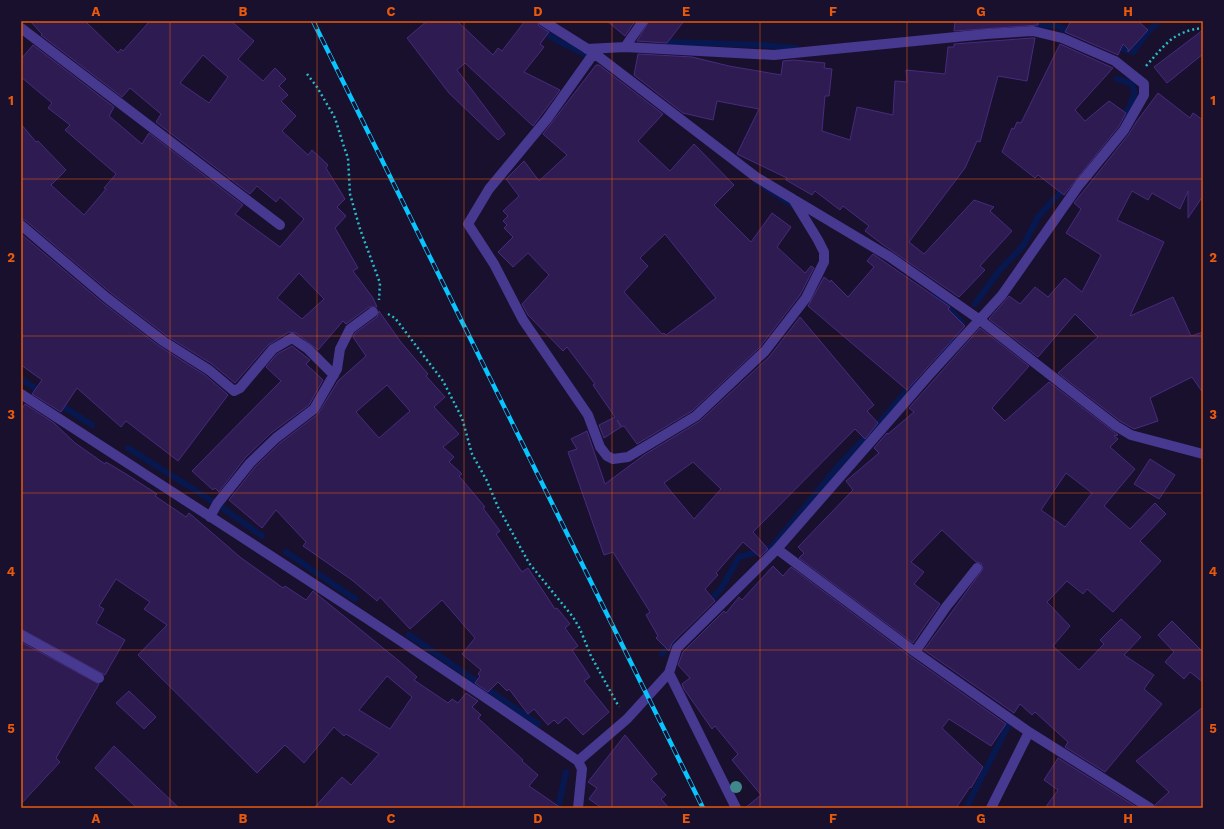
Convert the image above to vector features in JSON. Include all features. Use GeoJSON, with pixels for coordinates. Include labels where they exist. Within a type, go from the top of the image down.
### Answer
{"type":"FeatureCollection","features":[{"type":"Feature","properties":{"kind":"street"},"geometry":{"type":"LineString","coordinates":[[543,21],[591,51],[756,177],[890,257],[980,320],[1121,429],[1131,435],[1203,454]]}},
{"type":"Feature","properties":{"kind":"street"},"geometry":{"type":"LineString","coordinates":[[625,48],[643,21]]}},
{"type":"Feature","properties":{"kind":"street"},"geometry":{"type":"LineString","coordinates":[[21,28],[280,225]]}},
{"type":"Feature","properties":{"kind":"street"},"geometry":{"type":"LineString","coordinates":[[578,761],[627,719],[669,673],[677,648],[777,549],[1002,295],[1079,185],[1124,130],[1144,95],[1144,84],[1136,76],[1115,61],[1062,38],[1033,31],[986,34],[774,55],[625,48],[591,51]]}},
{"type":"Feature","properties":{"kind":"street"},"geometry":{"type":"LineString","coordinates":[[591,51],[547,119],[489,189],[468,224],[494,264],[523,320],[588,415],[600,447],[607,456],[618,460],[628,457],[696,416],[765,350],[806,298],[824,262],[824,252],[793,199]]}},
{"type":"Feature","properties":{"kind":"street"},"geometry":{"type":"LineString","coordinates":[[21,225],[107,298],[163,341],[209,370],[234,391],[240,388],[272,349],[292,338],[308,349],[334,375]]}},
{"type":"Feature","properties":{"kind":"street"},"geometry":{"type":"LineString","coordinates":[[210,517],[217,504],[250,463],[276,438],[314,409],[337,369],[340,349],[350,329],[373,312]]}},
{"type":"Feature","properties":{"kind":"street"},"geometry":{"type":"LineString","coordinates":[[21,394],[210,517],[271,554],[578,761],[582,769],[578,808]]}},
{"type":"Feature","properties":{"kind":"street"},"geometry":{"type":"LineString","coordinates":[[777,549],[915,652],[1029,732],[1150,808]]}},
{"type":"Feature","properties":{"kind":"street"},"geometry":{"type":"LineString","coordinates":[[915,652],[946,607],[978,568]]}},
{"type":"Feature","properties":{"kind":"street"},"geometry":{"type":"LineString","coordinates":[[21,635],[38,643],[99,678]]}},
{"type":"Feature","properties":{"kind":"street"},"geometry":{"type":"LineString","coordinates":[[669,673],[736,808]]}},
{"type":"Feature","properties":{"kind":"street"},"geometry":{"type":"LineString","coordinates":[[991,808],[1029,732]]}},
{"type":"Feature","properties":{"kind":"path"},"geometry":{"type":"LineString","coordinates":[[1136,76],[1173,37],[1192,29],[1203,28]]}},
{"type":"Feature","properties":{"kind":"path"},"geometry":{"type":"LineString","coordinates":[[307,74],[317,87],[335,118],[346,152],[350,194],[360,229],[380,283],[380,297],[373,312],[386,313],[395,318],[443,381],[462,418],[472,454],[487,481],[498,507],[529,563],[576,623],[614,700],[627,719]]}},
{"type":"Feature","properties":{"kind":"building"},"geometry":{"type":"Polygon","coordinates":[[[30,21],[85,21],[118,53],[121,49],[123,51],[150,21],[231,21],[254,41],[238,59],[263,81],[275,68],[286,79],[279,86],[288,95],[281,101],[296,116],[282,131],[308,155],[312,150],[328,165],[326,168],[345,199],[337,207],[346,216],[335,228],[358,268],[353,271],[373,298],[377,307],[369,307],[346,324],[343,321],[318,350],[296,333],[289,332],[268,345],[235,383],[212,364],[167,336],[111,293],[25,220],[21,219],[21,124],[36,142],[38,141],[66,170],[51,185],[84,215],[106,189],[104,188],[116,174],[65,130],[70,125],[48,108],[52,103],[21,77],[21,59],[33,45],[114,107],[109,116],[142,144],[149,133],[243,205],[235,214],[280,247],[304,219],[280,197],[276,202],[257,186],[250,194],[156,122],[161,114],[130,88],[122,97],[41,35],[42,34],[30,21]],[[203,55],[180,83],[209,103],[228,77],[203,55]],[[299,273],[277,298],[302,319],[324,299],[299,273]]]}},
{"type":"Feature","properties":{"kind":"building"},"geometry":{"type":"Polygon","coordinates":[[[427,21],[457,21],[493,55],[498,48],[502,51],[525,21],[537,21],[539,26],[549,32],[540,44],[544,47],[524,72],[560,90],[533,126],[465,63],[457,70],[505,134],[498,140],[449,93],[407,38],[427,21]]]}},
{"type":"Feature","properties":{"kind":"building"},"geometry":{"type":"Polygon","coordinates":[[[607,21],[635,21],[625,36],[607,21]]]}},
{"type":"Feature","properties":{"kind":"building"},"geometry":{"type":"Polygon","coordinates":[[[649,21],[684,21],[667,43],[637,41],[649,21]]]}},
{"type":"Feature","properties":{"kind":"building"},"geometry":{"type":"Polygon","coordinates":[[[955,21],[1038,21],[1038,25],[954,31],[955,21]]]}},
{"type":"Feature","properties":{"kind":"building"},"geometry":{"type":"Polygon","coordinates":[[[1071,21],[1138,21],[1148,30],[1128,52],[1128,49],[1123,44],[1118,55],[1065,32],[1071,21]]]}},
{"type":"Feature","properties":{"kind":"building"},"geometry":{"type":"Polygon","coordinates":[[[1203,30],[1203,54],[1167,83],[1154,67],[1203,30]]]}},
{"type":"Feature","properties":{"kind":"building"},"geometry":{"type":"Polygon","coordinates":[[[1035,38],[1027,81],[998,76],[980,142],[977,141],[965,168],[909,242],[924,254],[974,200],[994,207],[990,211],[1012,231],[980,266],[985,270],[959,297],[865,231],[869,226],[843,206],[840,210],[815,191],[812,195],[786,180],[787,178],[737,154],[759,109],[717,101],[713,120],[683,113],[634,75],[638,54],[692,57],[729,66],[781,75],[783,61],[794,60],[825,63],[824,68],[832,69],[829,96],[825,96],[822,131],[850,140],[857,107],[893,115],[895,81],[907,82],[906,70],[945,74],[948,47],[954,47],[954,44],[1035,38]]]}},
{"type":"Feature","properties":{"kind":"building"},"geometry":{"type":"Polygon","coordinates":[[[1060,44],[1113,68],[1075,110],[1085,121],[1109,101],[1126,113],[1119,126],[1064,195],[1038,175],[1035,178],[1002,152],[1012,128],[1014,129],[1017,122],[1021,123],[1060,44]]]}},
{"type":"Feature","properties":{"kind":"building"},"geometry":{"type":"Polygon","coordinates":[[[596,65],[599,65],[663,114],[638,141],[670,171],[694,144],[734,185],[714,205],[751,242],[772,213],[791,227],[777,247],[805,273],[811,266],[814,268],[800,295],[760,347],[692,411],[637,444],[624,426],[622,427],[617,420],[621,427],[604,438],[599,425],[615,417],[593,385],[595,384],[567,347],[563,351],[528,315],[522,304],[549,275],[528,253],[513,267],[498,252],[513,237],[504,228],[507,225],[503,221],[508,216],[503,211],[519,196],[506,179],[524,161],[539,181],[567,155],[543,134],[596,65]],[[665,234],[640,258],[648,266],[624,292],[662,334],[664,333],[666,335],[716,298],[665,234]]]}},
{"type":"Feature","properties":{"kind":"building"},"geometry":{"type":"Polygon","coordinates":[[[1158,93],[1190,118],[1193,113],[1203,120],[1203,196],[1188,218],[1188,191],[1180,209],[1152,193],[1148,200],[1132,191],[1117,220],[1164,242],[1130,316],[1173,297],[1191,336],[1203,332],[1203,393],[1192,377],[1150,398],[1158,421],[1134,429],[1120,421],[1058,373],[1098,337],[1075,314],[1038,357],[989,319],[1009,296],[1020,304],[1035,287],[1048,297],[1065,278],[1082,292],[1101,255],[1066,233],[1081,209],[1074,203],[1129,134],[1158,93]]]}},
{"type":"Feature","properties":{"kind":"building"},"geometry":{"type":"Polygon","coordinates":[[[21,234],[103,303],[159,346],[205,375],[228,395],[178,461],[126,421],[121,427],[77,388],[61,412],[32,394],[42,380],[21,365],[21,234]]]}},
{"type":"Feature","properties":{"kind":"building"},"geometry":{"type":"Polygon","coordinates":[[[873,254],[950,307],[948,309],[965,326],[907,390],[808,306],[824,277],[830,282],[831,280],[848,297],[874,267],[867,261],[873,254]]]}},
{"type":"Feature","properties":{"kind":"building"},"geometry":{"type":"Polygon","coordinates":[[[379,311],[400,341],[428,374],[426,376],[445,397],[434,407],[459,434],[443,447],[454,457],[449,462],[462,474],[459,476],[485,507],[483,508],[500,531],[496,534],[522,572],[528,568],[555,609],[557,608],[570,624],[565,628],[578,646],[572,650],[590,677],[584,681],[609,712],[583,735],[566,717],[558,724],[554,720],[548,725],[534,709],[528,714],[509,689],[507,691],[498,682],[488,692],[475,683],[480,676],[478,674],[481,670],[462,654],[475,638],[442,600],[410,629],[380,597],[377,601],[352,580],[303,546],[306,542],[276,510],[262,528],[229,500],[255,467],[280,443],[318,414],[338,381],[366,356],[353,337],[355,333],[377,317],[379,311]],[[387,385],[356,412],[379,438],[410,411],[387,385]]]}},
{"type":"Feature","properties":{"kind":"building"},"geometry":{"type":"Polygon","coordinates":[[[800,317],[874,405],[867,411],[878,423],[865,439],[855,429],[753,532],[768,549],[760,557],[743,542],[716,573],[718,575],[705,589],[715,601],[672,643],[669,651],[656,638],[658,636],[646,615],[650,612],[613,552],[604,555],[568,452],[577,449],[571,439],[587,431],[605,484],[644,455],[700,421],[770,356],[800,317]],[[693,462],[664,483],[694,519],[721,489],[693,462]]]}},
{"type":"Feature","properties":{"kind":"building"},"geometry":{"type":"Polygon","coordinates":[[[980,328],[1029,366],[992,408],[1005,421],[1049,382],[1118,435],[1114,436],[1118,439],[1110,447],[1135,469],[1104,506],[1130,529],[1155,503],[1166,514],[1140,541],[1161,561],[1113,612],[1087,589],[1083,594],[1067,581],[1047,602],[1070,626],[1053,646],[1079,670],[1104,644],[1100,640],[1121,619],[1141,637],[1124,655],[1154,675],[1144,689],[1162,704],[1105,772],[1065,747],[1068,742],[1035,712],[1032,715],[1020,704],[1014,713],[924,650],[983,569],[981,563],[976,562],[942,530],[911,562],[924,572],[914,584],[940,604],[913,643],[799,558],[804,553],[798,547],[853,490],[846,481],[879,453],[874,448],[887,433],[888,434],[914,412],[909,408],[980,328]],[[1066,473],[1041,510],[1065,527],[1092,493],[1066,473]]]}},
{"type":"Feature","properties":{"kind":"building"},"geometry":{"type":"Polygon","coordinates":[[[292,346],[310,360],[306,364],[323,380],[309,405],[271,433],[245,458],[219,492],[215,488],[213,490],[192,471],[281,381],[266,367],[277,354],[292,346]]]}},
{"type":"Feature","properties":{"kind":"building"},"geometry":{"type":"Polygon","coordinates":[[[25,404],[54,423],[75,443],[105,464],[106,462],[157,494],[155,496],[186,517],[189,513],[240,557],[283,588],[285,586],[306,600],[313,591],[399,661],[417,677],[414,680],[448,703],[452,699],[458,703],[466,693],[478,701],[472,707],[481,715],[478,718],[538,775],[529,786],[561,808],[314,808],[342,777],[351,785],[379,754],[346,734],[344,736],[334,727],[304,763],[285,745],[257,773],[138,655],[167,625],[144,609],[150,602],[116,579],[99,606],[104,609],[96,623],[125,640],[105,675],[21,629],[21,410],[25,404]],[[387,676],[359,710],[390,729],[412,697],[387,676]]]}},
{"type":"Feature","properties":{"kind":"building"},"geometry":{"type":"Polygon","coordinates":[[[1150,459],[1175,475],[1159,499],[1134,484],[1150,459]]]}},
{"type":"Feature","properties":{"kind":"building"},"geometry":{"type":"Polygon","coordinates":[[[773,566],[783,576],[791,567],[911,657],[1006,724],[991,746],[949,719],[942,728],[983,767],[971,788],[970,787],[956,808],[745,808],[761,795],[732,760],[738,754],[715,726],[712,729],[684,689],[682,684],[690,678],[678,665],[683,652],[724,611],[726,613],[739,597],[742,600],[773,566]]]}},
{"type":"Feature","properties":{"kind":"building"},"geometry":{"type":"Polygon","coordinates":[[[1172,621],[1203,652],[1203,682],[1190,672],[1184,679],[1165,662],[1174,652],[1158,635],[1172,621]]]}},
{"type":"Feature","properties":{"kind":"building"},"geometry":{"type":"Polygon","coordinates":[[[21,642],[99,684],[56,758],[60,762],[21,804],[21,642]]]}},
{"type":"Feature","properties":{"kind":"building"},"geometry":{"type":"Polygon","coordinates":[[[129,691],[156,717],[144,729],[116,703],[129,691]]]}},
{"type":"Feature","properties":{"kind":"building"},"geometry":{"type":"Polygon","coordinates":[[[1203,707],[1203,808],[1156,808],[1155,805],[1169,792],[1136,761],[1203,707]]]}},
{"type":"Feature","properties":{"kind":"building"},"geometry":{"type":"Polygon","coordinates":[[[625,735],[657,774],[651,779],[666,795],[661,799],[669,808],[602,808],[589,799],[597,788],[588,782],[625,735]]]}},
{"type":"Feature","properties":{"kind":"building"},"geometry":{"type":"Polygon","coordinates":[[[114,746],[179,808],[137,808],[95,768],[114,746]]]}},
{"type":"Feature","properties":{"kind":"building"},"geometry":{"type":"Polygon","coordinates":[[[1058,758],[1138,808],[1045,808],[1058,790],[1044,780],[1058,758]]]}},
{"type":"Feature","properties":{"kind":"waterway"},"geometry":{"type":"LineString","coordinates":[[529,21],[558,41],[593,58]]}},
{"type":"Feature","properties":{"kind":"waterway"},"geometry":{"type":"LineString","coordinates":[[1114,46],[1133,52],[1147,33],[1159,21]]}},
{"type":"Feature","properties":{"kind":"waterway"},"geometry":{"type":"LineString","coordinates":[[1032,24],[1057,26],[1073,33]]}},
{"type":"Feature","properties":{"kind":"waterway"},"geometry":{"type":"LineString","coordinates":[[660,40],[671,42],[763,45],[796,48]]}},
{"type":"Feature","properties":{"kind":"waterway"},"geometry":{"type":"LineString","coordinates":[[1117,79],[1131,83],[1135,93],[1128,110],[1122,118]]}},
{"type":"Feature","properties":{"kind":"waterway"},"geometry":{"type":"LineString","coordinates":[[757,182],[796,207]]}},
{"type":"Feature","properties":{"kind":"waterway"},"geometry":{"type":"LineString","coordinates":[[975,304],[999,271],[1023,246],[1038,217],[1065,187]]}},
{"type":"Feature","properties":{"kind":"waterway"},"geometry":{"type":"LineString","coordinates":[[934,294],[962,322],[955,338],[940,353]]}},
{"type":"Feature","properties":{"kind":"waterway"},"geometry":{"type":"LineString","coordinates":[[21,379],[42,393]]}},
{"type":"Feature","properties":{"kind":"waterway"},"geometry":{"type":"LineString","coordinates":[[707,604],[721,589],[739,557],[771,548],[840,464],[882,420],[915,381]]}},
{"type":"Feature","properties":{"kind":"waterway"},"geometry":{"type":"LineString","coordinates":[[58,403],[92,425]]}},
{"type":"Feature","properties":{"kind":"waterway"},"geometry":{"type":"LineString","coordinates":[[128,448],[217,504],[262,536]]}},
{"type":"Feature","properties":{"kind":"waterway"},"geometry":{"type":"LineString","coordinates":[[286,552],[355,599]]}},
{"type":"Feature","properties":{"kind":"waterway"},"geometry":{"type":"LineString","coordinates":[[409,635],[538,724]]}},
{"type":"Feature","properties":{"kind":"waterway"},"geometry":{"type":"LineString","coordinates":[[662,654],[672,643]]}},
{"type":"Feature","properties":{"kind":"waterway"},"geometry":{"type":"LineString","coordinates":[[966,808],[1010,722],[1006,718]]}},
{"type":"Feature","properties":{"kind":"waterway"},"geometry":{"type":"LineString","coordinates":[[558,808],[566,772]]}},
{"type":"Feature","properties":{"kind":"railway"},"geometry":{"type":"LineString","coordinates":[[313,21],[703,808]]}}]}
